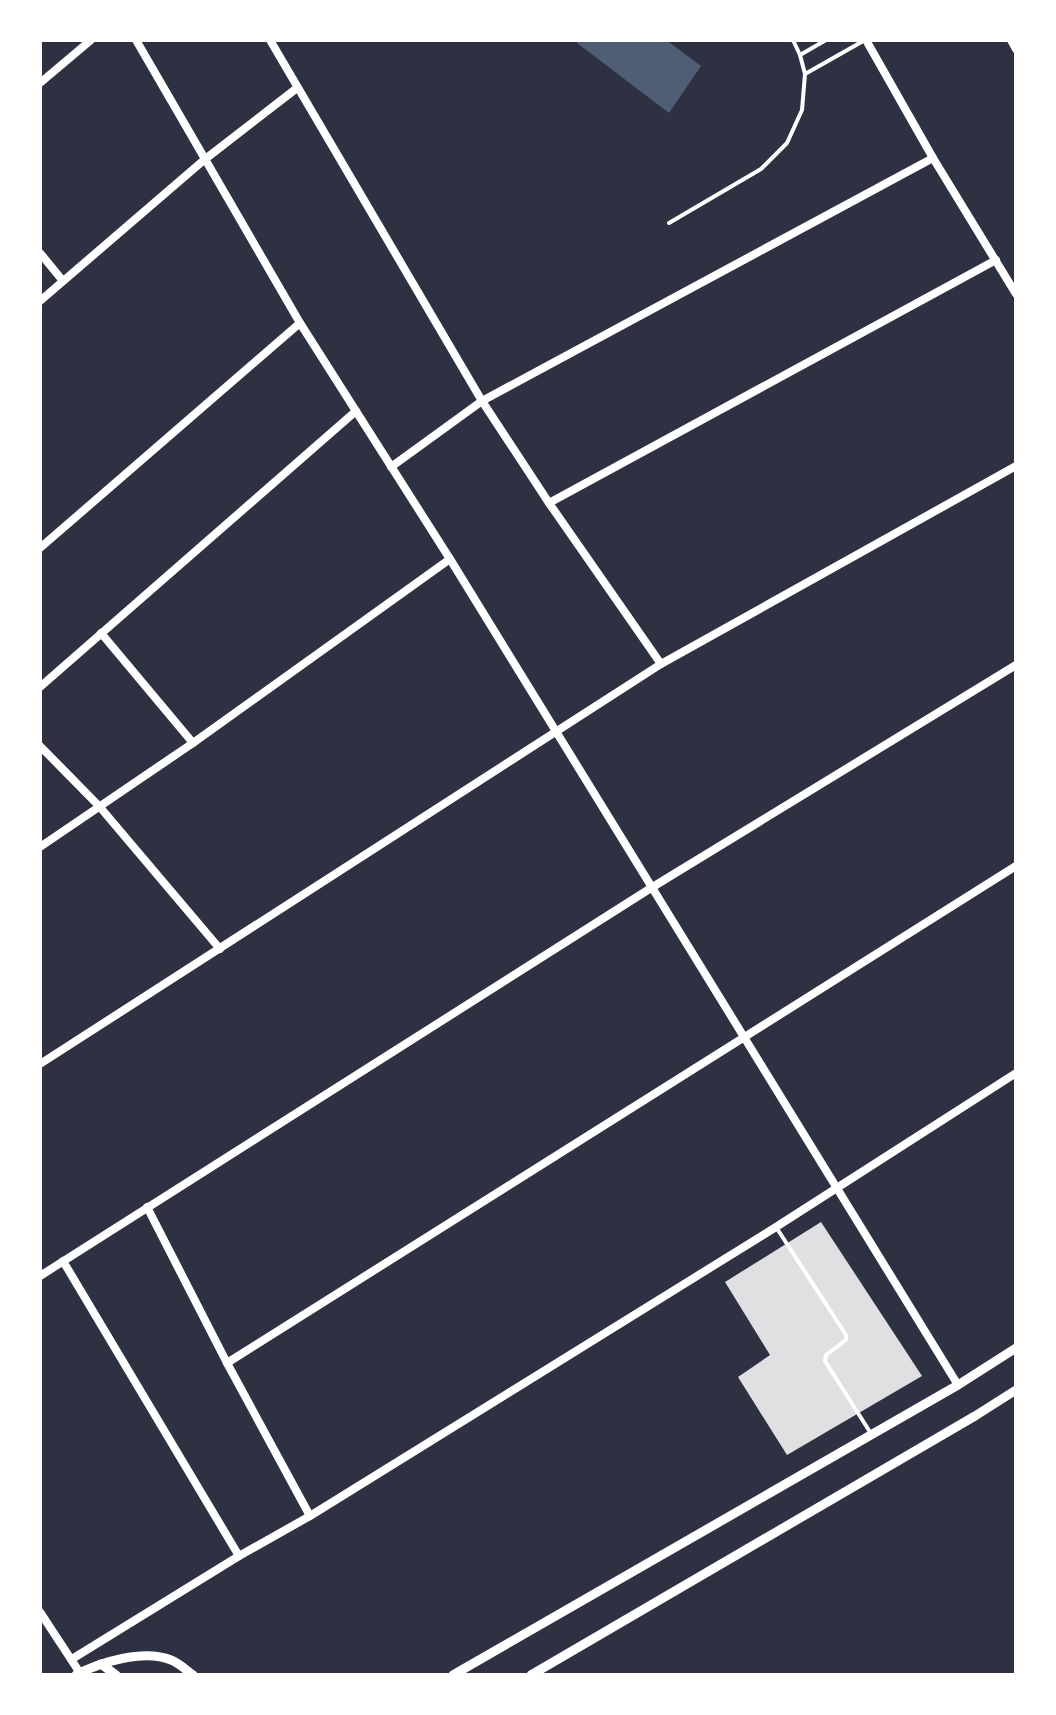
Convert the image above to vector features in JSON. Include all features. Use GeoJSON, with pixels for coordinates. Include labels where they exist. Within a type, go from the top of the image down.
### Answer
{"type":"FeatureCollection","features":[{"type":"Feature","properties":{"kind":"street"},"geometry":{"type":"LineString","coordinates":[[40,83],[91,40]]}},
{"type":"Feature","properties":{"kind":"street"},"geometry":{"type":"LineString","coordinates":[[136,40],[300,323],[450,559],[958,1385]]}},
{"type":"Feature","properties":{"kind":"street"},"geometry":{"type":"LineString","coordinates":[[270,40],[482,401],[661,664]]}},
{"type":"Feature","properties":{"kind":"street"},"geometry":{"type":"LineString","coordinates":[[866,40],[1016,294]]}},
{"type":"Feature","properties":{"kind":"street"},"geometry":{"type":"LineString","coordinates":[[1011,40],[1016,49]]}},
{"type":"Feature","properties":{"kind":"street"},"geometry":{"type":"LineString","coordinates":[[40,301],[204,160],[297,88]]}},
{"type":"Feature","properties":{"kind":"street"},"geometry":{"type":"LineString","coordinates":[[391,467],[482,401],[933,158]]}},
{"type":"Feature","properties":{"kind":"street"},"geometry":{"type":"LineString","coordinates":[[40,253],[63,281]]}},
{"type":"Feature","properties":{"kind":"street"},"geometry":{"type":"LineString","coordinates":[[549,503],[996,260]]}},
{"type":"Feature","properties":{"kind":"street"},"geometry":{"type":"LineString","coordinates":[[40,548],[300,323]]}},
{"type":"Feature","properties":{"kind":"street"},"geometry":{"type":"LineString","coordinates":[[40,687],[356,411]]}},
{"type":"Feature","properties":{"kind":"street"},"geometry":{"type":"LineString","coordinates":[[40,1064],[661,664],[1016,466]]}},
{"type":"Feature","properties":{"kind":"street"},"geometry":{"type":"LineString","coordinates":[[40,847],[193,743],[450,559]]}},
{"type":"Feature","properties":{"kind":"street"},"geometry":{"type":"LineString","coordinates":[[101,633],[193,743]]}},
{"type":"Feature","properties":{"kind":"street"},"geometry":{"type":"LineString","coordinates":[[40,1276],[651,888],[1016,665]]}},
{"type":"Feature","properties":{"kind":"street"},"geometry":{"type":"LineString","coordinates":[[40,746],[99,806],[220,949]]}},
{"type":"Feature","properties":{"kind":"street"},"geometry":{"type":"LineString","coordinates":[[227,1363],[1016,866]]}},
{"type":"Feature","properties":{"kind":"street"},"geometry":{"type":"LineString","coordinates":[[72,1659],[310,1516],[776,1227],[1016,1073]]}},
{"type":"Feature","properties":{"kind":"street"},"geometry":{"type":"LineString","coordinates":[[147,1207],[310,1516]]}},
{"type":"Feature","properties":{"kind":"street"},"geometry":{"type":"LineString","coordinates":[[63,1261],[239,1556]]}},
{"type":"Feature","properties":{"kind":"street"},"geometry":{"type":"LineString","coordinates":[[453,1675],[958,1385],[1016,1348]]}},
{"type":"Feature","properties":{"kind":"street"},"geometry":{"type":"LineString","coordinates":[[531,1675],[1016,1390]]}},
{"type":"Feature","properties":{"kind":"street"},"geometry":{"type":"LineString","coordinates":[[40,1612],[72,1659],[78,1674],[101,1664],[156,1656],[172,1660],[193,1675]]}},
{"type":"Feature","properties":{"kind":"street"},"geometry":{"type":"LineString","coordinates":[[101,1664],[116,1675]]}},
{"type":"Feature","properties":{"kind":"lane"},"geometry":{"type":"LineString","coordinates":[[669,223],[761,169],[787,143],[802,110],[805,74],[793,40]]}},
{"type":"Feature","properties":{"kind":"lane"},"geometry":{"type":"LineString","coordinates":[[800,55],[826,40]]}},
{"type":"Feature","properties":{"kind":"lane"},"geometry":{"type":"LineString","coordinates":[[805,74],[866,40]]}},
{"type":"Feature","properties":{"kind":"lane"},"geometry":{"type":"LineString","coordinates":[[776,1227],[846,1335],[846,1340],[826,1355],[825,1361],[872,1434]]}},
{"type":"Feature","properties":{"kind":"water"},"geometry":{"type":"Polygon","coordinates":[[[579,40],[666,40],[701,66],[669,113],[577,43],[579,40]]]}},
{"type":"Feature","properties":{"kind":"building"},"geometry":{"type":"Polygon","coordinates":[[[821,1222],[922,1376],[787,1455],[738,1377],[770,1355],[725,1282],[821,1222]]]}}]}
